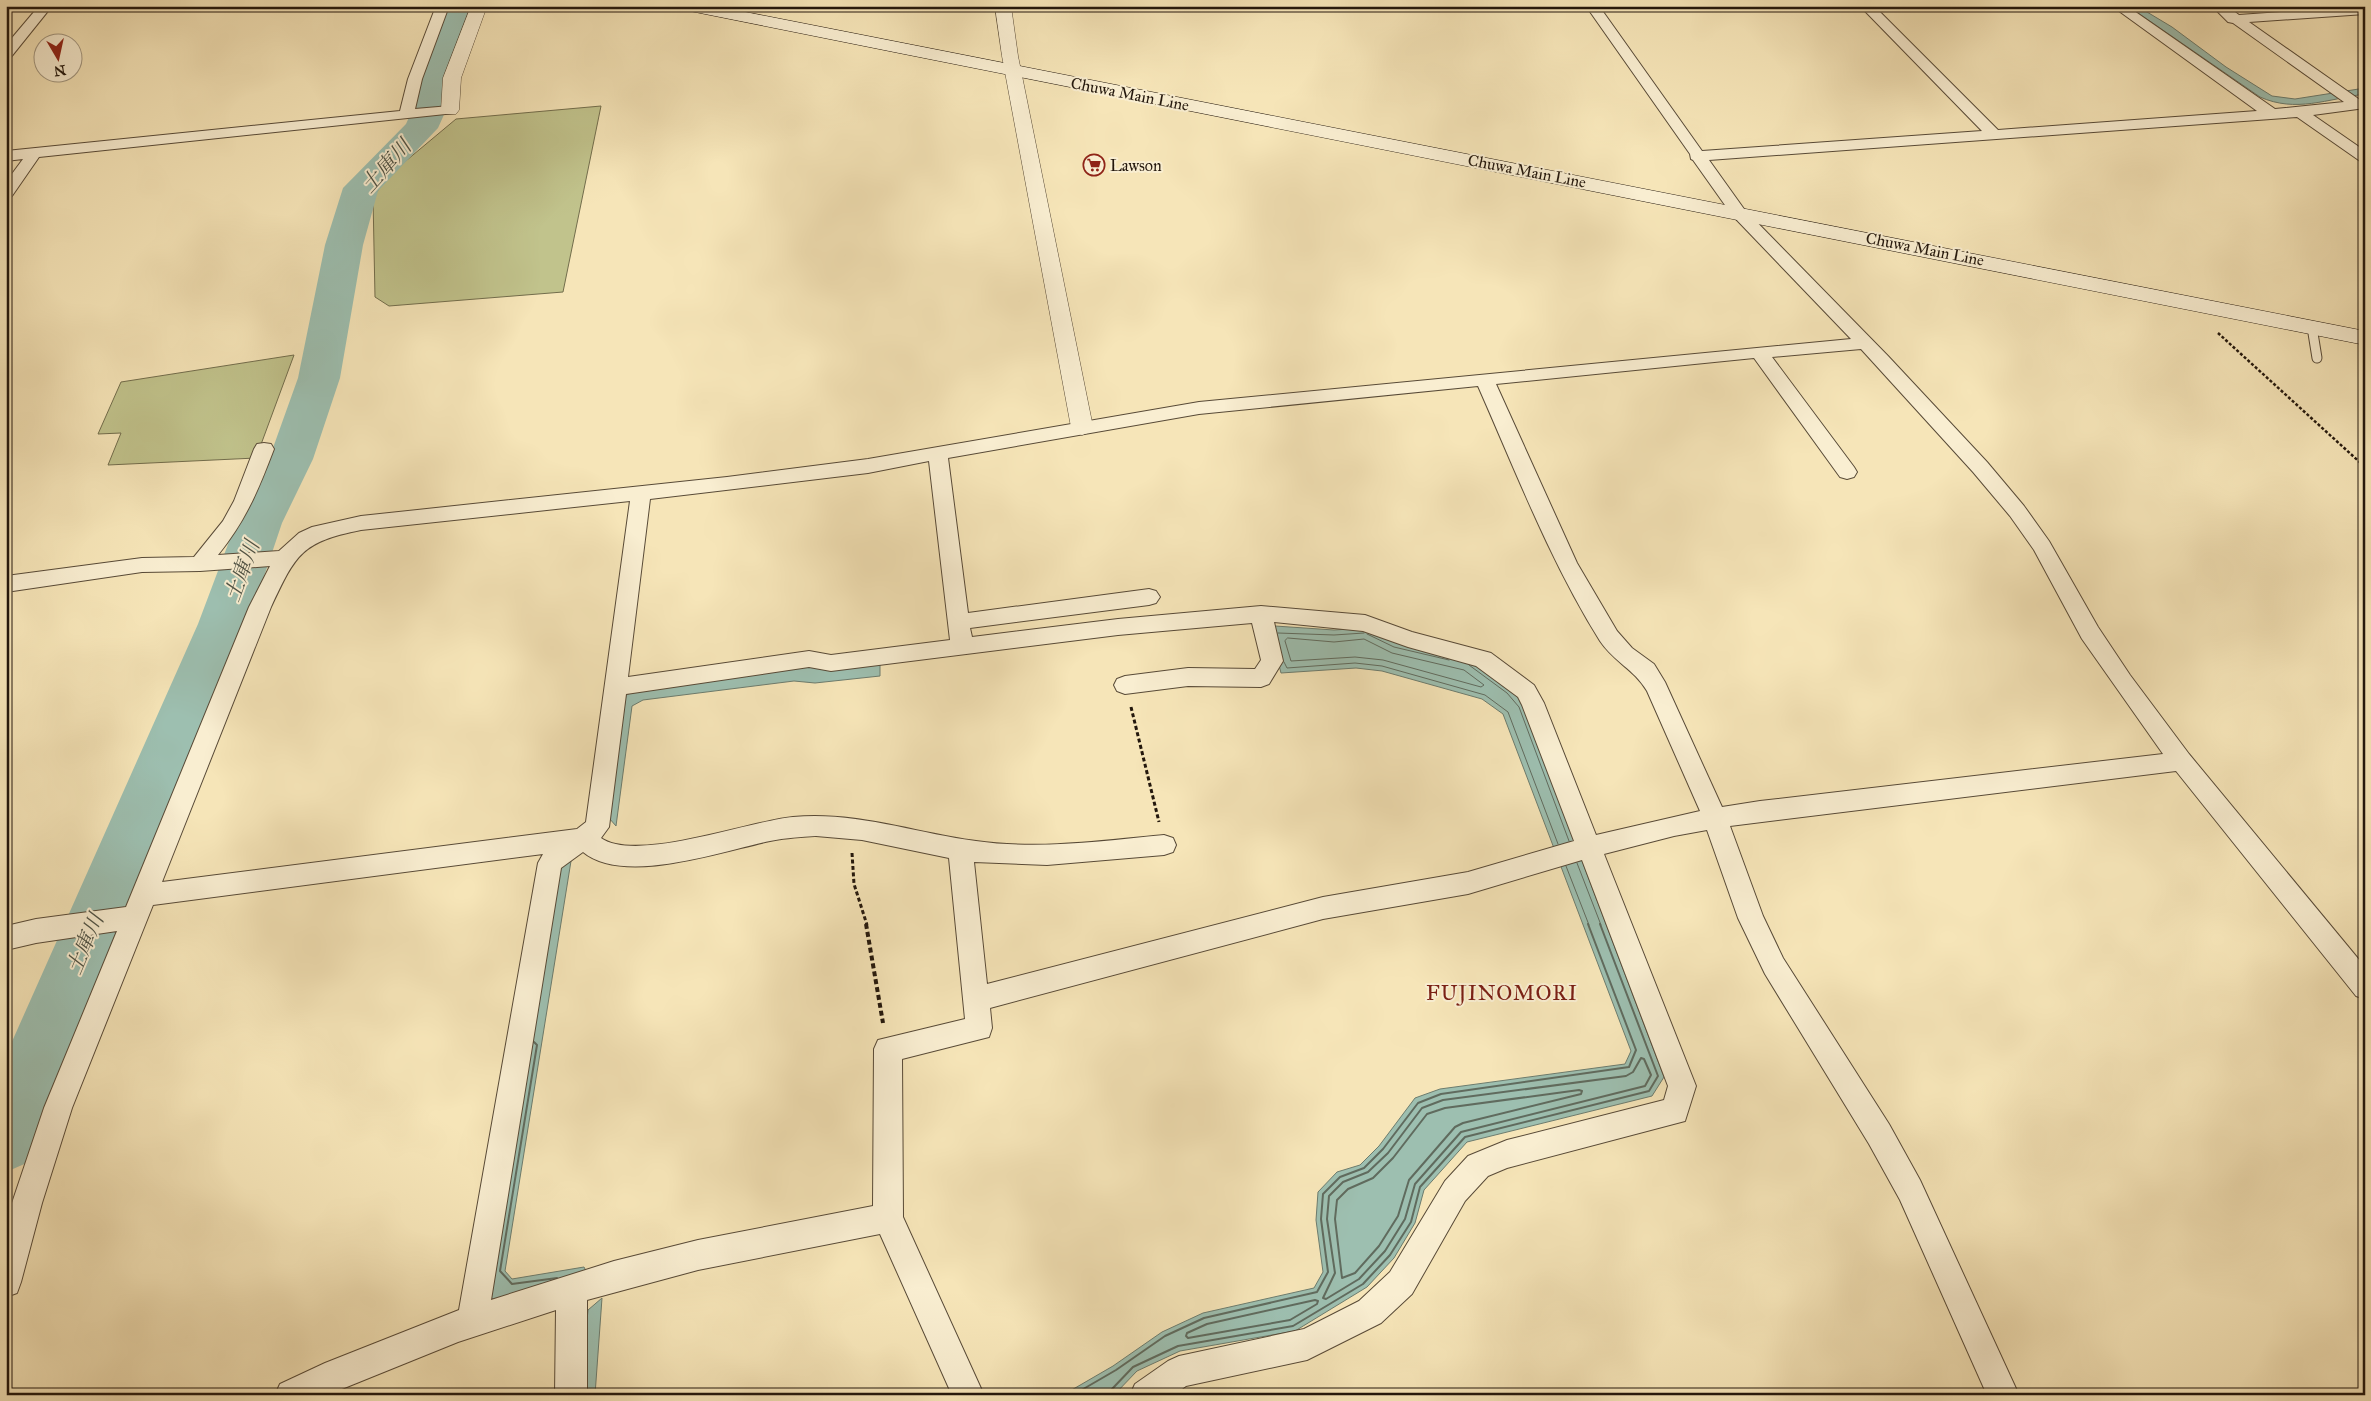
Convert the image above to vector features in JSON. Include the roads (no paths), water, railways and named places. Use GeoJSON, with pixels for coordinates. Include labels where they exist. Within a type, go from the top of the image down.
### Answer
{"type":"FeatureCollection","features":[{"type":"Feature","properties":{"kind":"main road"},"geometry":{"type":"LineString","coordinates":[[450,110],[452,78],[478,6]]}},
{"type":"Feature","properties":{"kind":"main road","name":"Chuwa Main Line"},"geometry":{"type":"LineString","coordinates":[[690,6],[1725,195],[2365,322]]}},
{"type":"Feature","properties":{"kind":"main road","name":"Chuwa Main Line"},"geometry":{"type":"LineString","coordinates":[[758,6],[1012,64],[2365,338]]}},
{"type":"Feature","properties":{"kind":"main road"},"geometry":{"type":"LineString","coordinates":[[1003,6],[1012,64],[1082,426]]}},
{"type":"Feature","properties":{"kind":"street"},"geometry":{"type":"LineString","coordinates":[[6,54],[46,6]]}},
{"type":"Feature","properties":{"kind":"street"},"geometry":{"type":"LineString","coordinates":[[406,115],[415,79],[443,6]]}},
{"type":"Feature","properties":{"kind":"street"},"geometry":{"type":"LineString","coordinates":[[1592,6],[1696,156],[1738,212],[1866,343],[1980,468],[2016,512],[2042,546],[2105,656],[2181,761],[2365,987]]}},
{"type":"Feature","properties":{"kind":"street"},"geometry":{"type":"LineString","coordinates":[[1866,6],[1993,133]]}},
{"type":"Feature","properties":{"kind":"street"},"geometry":{"type":"LineString","coordinates":[[2118,6],[2270,113]]}},
{"type":"Feature","properties":{"kind":"street"},"geometry":{"type":"LineString","coordinates":[[2218,6],[2233,19],[2332,89],[2356,102]]}},
{"type":"Feature","properties":{"kind":"street"},"geometry":{"type":"LineString","coordinates":[[2233,19],[2365,10]]}},
{"type":"Feature","properties":{"kind":"street"},"geometry":{"type":"LineString","coordinates":[[1696,156],[2300,112],[2356,102]]}},
{"type":"Feature","properties":{"kind":"street"},"geometry":{"type":"LineString","coordinates":[[6,156],[450,110]]}},
{"type":"Feature","properties":{"kind":"street"},"geometry":{"type":"LineString","coordinates":[[2300,112],[2365,158]]}},
{"type":"Feature","properties":{"kind":"street"},"geometry":{"type":"LineString","coordinates":[[6,193],[35,152]]}},
{"type":"Feature","properties":{"kind":"street"},"geometry":{"type":"LineString","coordinates":[[6,1282],[27,1203],[58,1108],[260,607],[284,558],[292,547],[302,540],[330,528],[353,524],[800,475],[938,454],[1082,426],[1217,406],[1866,343]]}},
{"type":"Feature","properties":{"kind":"street"},"geometry":{"type":"LineString","coordinates":[[1759,352],[1847,472]]}},
{"type":"Feature","properties":{"kind":"street"},"geometry":{"type":"LineString","coordinates":[[1485,380],[1567,563],[1608,637],[1624,654],[1646,670],[1657,688],[1715,818],[1752,918],[1774,966],[1796,1004],[1850,1086],[1910,1190],[2003,1395]]}},
{"type":"Feature","properties":{"kind":"street"},"geometry":{"type":"LineString","coordinates":[[200,564],[230,526],[239,510],[264,449]]}},
{"type":"Feature","properties":{"kind":"street"},"geometry":{"type":"LineString","coordinates":[[938,454],[962,647]]}},
{"type":"Feature","properties":{"kind":"street"},"geometry":{"type":"LineString","coordinates":[[472,1322],[550,863],[597,827],[617,687],[641,493]]}},
{"type":"Feature","properties":{"kind":"street"},"geometry":{"type":"LineString","coordinates":[[6,584],[142,564],[200,564],[284,558]]}},
{"type":"Feature","properties":{"kind":"street"},"geometry":{"type":"LineString","coordinates":[[958,622],[1149,597]]}},
{"type":"Feature","properties":{"kind":"street"},"geometry":{"type":"LineString","coordinates":[[617,687],[809,659],[830,663],[1118,627],[1261,614],[1366,623],[1408,639],[1483,659],[1526,691],[1533,703],[1590,847],[1682,1086],[1675,1111],[1507,1154],[1478,1166],[1455,1190],[1402,1283],[1370,1312],[1307,1344],[1179,1372],[1146,1395]]}},
{"type":"Feature","properties":{"kind":"street"},"geometry":{"type":"LineString","coordinates":[[1125,685],[1188,676],[1261,678],[1272,661],[1261,614]]}},
{"type":"Feature","properties":{"kind":"street"},"geometry":{"type":"LineString","coordinates":[[977,999],[1323,908],[1468,883],[1590,847],[1715,818],[2181,761]]}},
{"type":"Feature","properties":{"kind":"street"},"geometry":{"type":"LineString","coordinates":[[585,838],[596,848],[621,855],[650,855],[716,844],[788,828],[816,825],[851,828],[960,849],[1027,855],[1075,854],[1164,845]]}},
{"type":"Feature","properties":{"kind":"street"},"geometry":{"type":"LineString","coordinates":[[6,938],[140,906],[585,838]]}},
{"type":"Feature","properties":{"kind":"street"},"geometry":{"type":"LineString","coordinates":[[960,849],[979,1028],[888,1049],[888,1218],[968,1395]]}},
{"type":"Feature","properties":{"kind":"street"},"geometry":{"type":"LineString","coordinates":[[291,1395],[325,1378],[472,1322],[614,1276],[698,1255],[888,1218]]}},
{"type":"Feature","properties":{"kind":"street"},"geometry":{"type":"LineString","coordinates":[[571,1395],[572,1291]]}},
{"type":"Feature","properties":{"kind":"lane"},"geometry":{"type":"LineString","coordinates":[[2312,327],[2318,358]]}},
{"type":"Feature","properties":{"kind":"water"},"geometry":{"type":"Polygon","coordinates":[[[2128,6],[2137,6],[2172,27],[2226,67],[2272,96],[2295,99],[2365,88],[2365,94],[2312,103],[2286,104],[2273,102],[2260,97],[2128,6]]]}},
{"type":"Feature","properties":{"kind":"water"},"geometry":{"type":"Polygon","coordinates":[[[1275,626],[1334,630],[1366,628],[1468,659],[1518,697],[1523,705],[1664,1077],[1652,1096],[1467,1142],[1424,1190],[1415,1223],[1394,1258],[1367,1287],[1295,1331],[1180,1351],[1137,1371],[1114,1395],[1063,1395],[1113,1366],[1162,1332],[1203,1313],[1314,1288],[1323,1272],[1316,1220],[1318,1192],[1337,1172],[1360,1165],[1379,1146],[1415,1098],[1440,1089],[1625,1064],[1631,1051],[1503,714],[1482,699],[1382,671],[1356,668],[1281,673],[1271,634],[1275,626]]]}},
{"type":"Feature","properties":{"kind":"water"},"geometry":{"type":"Polygon","coordinates":[[[880,665],[880,676],[815,683],[794,681],[643,700],[632,706],[616,826],[609,818],[626,695],[645,687],[804,666],[880,665]]]}},
{"type":"Feature","properties":{"kind":"water"},"geometry":{"type":"Polygon","coordinates":[[[571,861],[505,1271],[512,1279],[584,1267],[588,1275],[490,1305],[557,867],[563,862],[571,861]]]}},
{"type":"Feature","properties":{"kind":"water"},"geometry":{"type":"Polygon","coordinates":[[[602,1298],[595,1395],[583,1395],[588,1310],[602,1298]]]}},
{"type":"Feature","properties":{"kind":"waterway","name":"土庫川"},"geometry":{"type":"LineString","coordinates":[[6,1139],[38,1055],[223,624],[259,523],[291,459],[319,378],[344,245],[361,188],[421,128],[430,108],[447,41],[459,6]]}},
{"type":"Feature","properties":{"kind":"place","name":"Lawson"},"geometry":{"type":"Point","coordinates":[1094,165]}},
{"type":"Feature","properties":{"kind":"district","name":"FUJINOMORI"},"geometry":{"type":"Point","coordinates":[1502,993]}}]}
